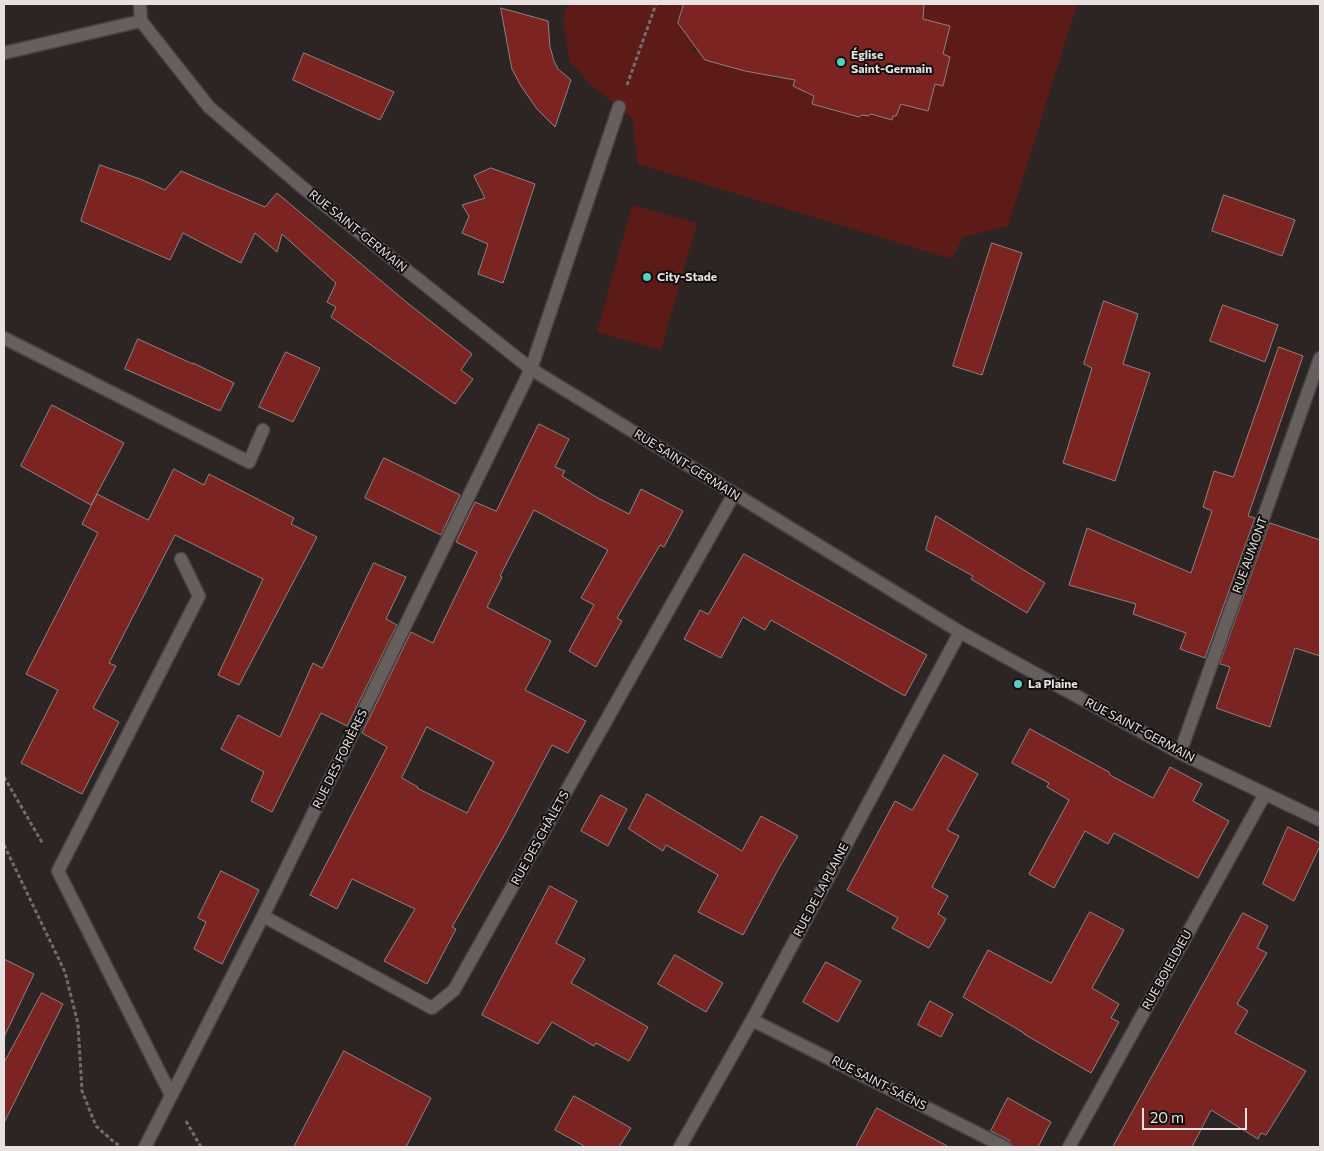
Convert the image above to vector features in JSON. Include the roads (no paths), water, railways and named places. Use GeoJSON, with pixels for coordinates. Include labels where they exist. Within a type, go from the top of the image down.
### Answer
{"type":"FeatureCollection","features":[{"type":"Feature","properties":{"kind":"street"},"geometry":{"type":"LineString","coordinates":[[4,53],[140,21],[140,4]]}},
{"type":"Feature","properties":{"kind":"street","name":"RUE SAINT-GERMAIN"},"geometry":{"type":"LineString","coordinates":[[140,21],[209,107],[302,187],[531,369],[960,632],[1180,753],[1320,820]]}},
{"type":"Feature","properties":{"kind":"street","name":"RUE DES FORIÈRES"},"geometry":{"type":"LineString","coordinates":[[145,1147],[263,916],[531,369],[619,108]]}},
{"type":"Feature","properties":{"kind":"street"},"geometry":{"type":"LineString","coordinates":[[4,338],[249,462],[263,430]]}},
{"type":"Feature","properties":{"kind":"street","name":"RUE AUMONT"},"geometry":{"type":"LineString","coordinates":[[1180,753],[1320,358]]}},
{"type":"Feature","properties":{"kind":"street","name":"RUE DES CHÂLETS"},"geometry":{"type":"LineString","coordinates":[[263,916],[432,1008],[454,990],[734,494]]}},
{"type":"Feature","properties":{"kind":"street"},"geometry":{"type":"LineString","coordinates":[[171,1095],[58,871],[199,596],[181,559]]}},
{"type":"Feature","properties":{"kind":"street","name":"RUE DE LA PLAINE"},"geometry":{"type":"LineString","coordinates":[[680,1147],[752,1020],[960,632]]}},
{"type":"Feature","properties":{"kind":"street","name":"RUE BOIELDIEU"},"geometry":{"type":"LineString","coordinates":[[1069,1147],[1265,794]]}},
{"type":"Feature","properties":{"kind":"street","name":"RUE SAINT-SAËNS"},"geometry":{"type":"LineString","coordinates":[[752,1020],[1005,1147]]}},
{"type":"Feature","properties":{"kind":"place","name":"Église Saint-Germain"},"geometry":{"type":"Point","coordinates":[841,62]}},
{"type":"Feature","properties":{"kind":"place","name":"City-Stade"},"geometry":{"type":"Point","coordinates":[647,277]}},
{"type":"Feature","properties":{"kind":"place","name":"La Plaine"},"geometry":{"type":"Point","coordinates":[1018,684]}}]}
